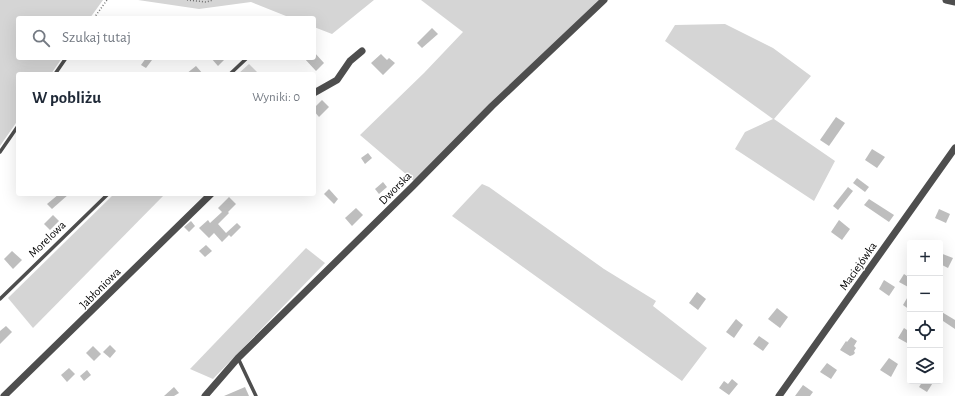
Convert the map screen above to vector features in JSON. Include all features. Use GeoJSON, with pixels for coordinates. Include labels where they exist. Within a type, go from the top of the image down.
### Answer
{"type":"FeatureCollection","features":[{"type":"Feature","properties":{"kind":"street","name":"Dworska"},"geometry":{"type":"LineString","coordinates":[[205,396],[238,358],[492,106],[604,0]]}},
{"type":"Feature","properties":{"kind":"street"},"geometry":{"type":"LineString","coordinates":[[946,0],[955,2]]}},
{"type":"Feature","properties":{"kind":"street"},"geometry":{"type":"LineString","coordinates":[[316,92],[337,80],[350,61],[362,51]]}},
{"type":"Feature","properties":{"kind":"street","name":"Maciejówka"},"geometry":{"type":"LineString","coordinates":[[779,396],[955,148]]}},
{"type":"Feature","properties":{"kind":"street","name":"Jabłoniowa"},"geometry":{"type":"LineString","coordinates":[[4,396],[209,196]]}},
{"type":"Feature","properties":{"kind":"lane"},"geometry":{"type":"LineString","coordinates":[[56,72],[64,60]]}},
{"type":"Feature","properties":{"kind":"lane"},"geometry":{"type":"LineString","coordinates":[[232,72],[245,60]]}},
{"type":"Feature","properties":{"kind":"lane"},"geometry":{"type":"LineString","coordinates":[[0,152],[16,129]]}},
{"type":"Feature","properties":{"kind":"lane","name":"Morelowa"},"geometry":{"type":"LineString","coordinates":[[0,299],[106,196]]}},
{"type":"Feature","properties":{"kind":"lane"},"geometry":{"type":"LineString","coordinates":[[238,358],[256,396]]}},
{"type":"Feature","properties":{"kind":"path"},"geometry":{"type":"LineString","coordinates":[[95,16],[107,0]]}},
{"type":"Feature","properties":{"kind":"path"},"geometry":{"type":"LineString","coordinates":[[187,0],[206,2],[213,0]]}},
{"type":"Feature","properties":{"kind":"shaded area"},"geometry":{"type":"Polygon","coordinates":[[[0,0],[103,0],[91,16],[16,16],[16,60],[61,60],[52,72],[16,72],[16,123],[0,146],[0,0]]]}},
{"type":"Feature","properties":{"kind":"shaded area"},"geometry":{"type":"Polygon","coordinates":[[[138,0],[374,0],[332,34],[316,28],[316,16],[286,16],[251,2],[199,9],[138,0]]]}},
{"type":"Feature","properties":{"kind":"shaded area"},"geometry":{"type":"Polygon","coordinates":[[[421,0],[600,0],[414,181],[360,135],[424,73],[463,32],[421,0]]]}},
{"type":"Feature","properties":{"kind":"shaded area"},"geometry":{"type":"Polygon","coordinates":[[[725,24],[773,48],[811,76],[774,119],[835,161],[814,201],[735,149],[745,132],[773,119],[665,41],[675,25],[725,24]]]}},
{"type":"Feature","properties":{"kind":"shaded area"},"geometry":{"type":"Polygon","coordinates":[[[249,64],[257,72],[240,72],[249,64]]]}},
{"type":"Feature","properties":{"kind":"shaded area"},"geometry":{"type":"Polygon","coordinates":[[[482,184],[489,187],[604,269],[656,301],[653,306],[707,348],[682,381],[452,216],[482,184]]]}},
{"type":"Feature","properties":{"kind":"shaded area"},"geometry":{"type":"Polygon","coordinates":[[[112,196],[163,196],[33,328],[8,298],[112,196]]]}},
{"type":"Feature","properties":{"kind":"shaded area"},"geometry":{"type":"Polygon","coordinates":[[[306,248],[325,263],[213,379],[190,369],[306,248]]]}},
{"type":"Feature","properties":{"kind":"building"},"geometry":{"type":"Polygon","coordinates":[[[432,28],[438,34],[422,48],[417,43],[432,28]]]}},
{"type":"Feature","properties":{"kind":"building"},"geometry":{"type":"Polygon","coordinates":[[[316,54],[324,63],[316,71],[306,60],[316,60],[316,54]]]}},
{"type":"Feature","properties":{"kind":"building"},"geometry":{"type":"Polygon","coordinates":[[[381,54],[387,60],[389,58],[395,63],[383,75],[371,63],[381,54]]]}},
{"type":"Feature","properties":{"kind":"building"},"geometry":{"type":"Polygon","coordinates":[[[145,60],[152,60],[146,68],[141,65],[145,60]]]}},
{"type":"Feature","properties":{"kind":"building"},"geometry":{"type":"Polygon","coordinates":[[[213,60],[224,60],[218,66],[213,60]]]}},
{"type":"Feature","properties":{"kind":"building"},"geometry":{"type":"Polygon","coordinates":[[[196,66],[201,72],[188,72],[196,66]]]}},
{"type":"Feature","properties":{"kind":"building"},"geometry":{"type":"Polygon","coordinates":[[[322,100],[329,107],[319,117],[316,113],[316,106],[322,100]]]}},
{"type":"Feature","properties":{"kind":"building"},"geometry":{"type":"Polygon","coordinates":[[[836,117],[845,123],[829,146],[820,140],[836,117]]]}},
{"type":"Feature","properties":{"kind":"building"},"geometry":{"type":"Polygon","coordinates":[[[872,149],[885,157],[877,168],[865,160],[872,149]]]}},
{"type":"Feature","properties":{"kind":"building"},"geometry":{"type":"Polygon","coordinates":[[[368,153],[372,158],[365,164],[361,158],[368,153]]]}},
{"type":"Feature","properties":{"kind":"building"},"geometry":{"type":"Polygon","coordinates":[[[857,178],[869,187],[865,192],[853,183],[857,178]]]}},
{"type":"Feature","properties":{"kind":"building"},"geometry":{"type":"Polygon","coordinates":[[[383,182],[387,187],[379,194],[375,189],[383,182]]]}},
{"type":"Feature","properties":{"kind":"building"},"geometry":{"type":"Polygon","coordinates":[[[848,187],[853,191],[838,210],[833,206],[848,187]]]}},
{"type":"Feature","properties":{"kind":"building"},"geometry":{"type":"Polygon","coordinates":[[[329,189],[338,199],[334,204],[324,194],[329,189]]]}},
{"type":"Feature","properties":{"kind":"building"},"geometry":{"type":"Polygon","coordinates":[[[57,196],[67,196],[52,209],[47,204],[57,196]]]}},
{"type":"Feature","properties":{"kind":"building"},"geometry":{"type":"Polygon","coordinates":[[[229,197],[236,204],[218,224],[226,233],[237,223],[241,227],[231,237],[229,235],[222,242],[214,233],[209,238],[199,228],[208,220],[210,223],[222,212],[218,208],[229,197]]]}},
{"type":"Feature","properties":{"kind":"building"},"geometry":{"type":"Polygon","coordinates":[[[869,199],[894,215],[889,222],[864,205],[869,199]]]}},
{"type":"Feature","properties":{"kind":"building"},"geometry":{"type":"Polygon","coordinates":[[[356,208],[363,215],[352,226],[345,218],[356,208]]]}},
{"type":"Feature","properties":{"kind":"building"},"geometry":{"type":"Polygon","coordinates":[[[939,209],[950,214],[946,223],[935,218],[939,209]]]}},
{"type":"Feature","properties":{"kind":"building"},"geometry":{"type":"Polygon","coordinates":[[[53,215],[59,221],[50,230],[44,224],[53,215]]]}},
{"type":"Feature","properties":{"kind":"building"},"geometry":{"type":"Polygon","coordinates":[[[839,220],[850,229],[842,240],[831,232],[839,220]]]}},
{"type":"Feature","properties":{"kind":"building"},"geometry":{"type":"Polygon","coordinates":[[[191,221],[195,226],[189,232],[184,227],[191,221]]]}},
{"type":"Feature","properties":{"kind":"building"},"geometry":{"type":"Polygon","coordinates":[[[206,245],[212,251],[205,257],[199,251],[206,245]]]}},
{"type":"Feature","properties":{"kind":"building"},"geometry":{"type":"Polygon","coordinates":[[[12,251],[22,260],[13,269],[4,259],[12,251]]]}},
{"type":"Feature","properties":{"kind":"building"},"geometry":{"type":"Polygon","coordinates":[[[943,254],[953,258],[948,268],[943,266],[943,254]]]}},
{"type":"Feature","properties":{"kind":"building"},"geometry":{"type":"Polygon","coordinates":[[[904,274],[907,276],[907,286],[899,282],[904,274]]]}},
{"type":"Feature","properties":{"kind":"building"},"geometry":{"type":"Polygon","coordinates":[[[884,280],[895,287],[889,296],[879,289],[884,280]]]}},
{"type":"Feature","properties":{"kind":"building"},"geometry":{"type":"Polygon","coordinates":[[[697,292],[706,299],[698,310],[689,303],[697,292]]]}},
{"type":"Feature","properties":{"kind":"building"},"geometry":{"type":"Polygon","coordinates":[[[907,298],[907,308],[903,305],[907,298]]]}},
{"type":"Feature","properties":{"kind":"building"},"geometry":{"type":"Polygon","coordinates":[[[777,308],[788,317],[780,328],[768,319],[777,308]]]}},
{"type":"Feature","properties":{"kind":"building"},"geometry":{"type":"Polygon","coordinates":[[[943,313],[955,320],[955,329],[943,321],[943,313]]]}},
{"type":"Feature","properties":{"kind":"building"},"geometry":{"type":"Polygon","coordinates":[[[736,319],[743,325],[734,338],[726,332],[736,319]]]}},
{"type":"Feature","properties":{"kind":"building"},"geometry":{"type":"Polygon","coordinates":[[[6,326],[12,332],[0,344],[0,331],[6,326]]]}},
{"type":"Feature","properties":{"kind":"building"},"geometry":{"type":"Polygon","coordinates":[[[904,328],[907,330],[907,343],[898,338],[904,328]]]}},
{"type":"Feature","properties":{"kind":"building"},"geometry":{"type":"Polygon","coordinates":[[[759,336],[769,343],[763,351],[753,344],[759,336]]]}},
{"type":"Feature","properties":{"kind":"building"},"geometry":{"type":"Polygon","coordinates":[[[851,337],[857,341],[854,346],[856,348],[854,351],[855,353],[850,356],[840,350],[846,341],[847,342],[851,337]]]}},
{"type":"Feature","properties":{"kind":"building"},"geometry":{"type":"Polygon","coordinates":[[[110,345],[116,351],[110,358],[103,352],[110,345]]]}},
{"type":"Feature","properties":{"kind":"building"},"geometry":{"type":"Polygon","coordinates":[[[93,346],[101,354],[94,361],[86,353],[93,346]]]}},
{"type":"Feature","properties":{"kind":"building"},"geometry":{"type":"Polygon","coordinates":[[[889,358],[898,364],[891,377],[880,370],[889,358]]]}},
{"type":"Feature","properties":{"kind":"building"},"geometry":{"type":"Polygon","coordinates":[[[827,363],[837,370],[831,379],[820,372],[827,363]]]}},
{"type":"Feature","properties":{"kind":"building"},"geometry":{"type":"Polygon","coordinates":[[[69,368],[75,374],[67,382],[61,375],[69,368]]]}},
{"type":"Feature","properties":{"kind":"building"},"geometry":{"type":"Polygon","coordinates":[[[87,370],[91,375],[84,381],[80,376],[87,370]]]}},
{"type":"Feature","properties":{"kind":"building"},"geometry":{"type":"Polygon","coordinates":[[[732,379],[738,384],[729,395],[719,388],[724,381],[728,384],[732,379]]]}},
{"type":"Feature","properties":{"kind":"building"},"geometry":{"type":"Polygon","coordinates":[[[921,384],[932,384],[927,392],[919,387],[921,384]]]}},
{"type":"Feature","properties":{"kind":"building"},"geometry":{"type":"Polygon","coordinates":[[[803,385],[813,392],[810,396],[795,396],[803,385]]]}},
{"type":"Feature","properties":{"kind":"building"},"geometry":{"type":"Polygon","coordinates":[[[174,387],[179,393],[174,396],[164,396],[174,387]]]}},
{"type":"Feature","properties":{"kind":"building"},"geometry":{"type":"Polygon","coordinates":[[[245,387],[249,396],[224,396],[245,387]]]}}]}
